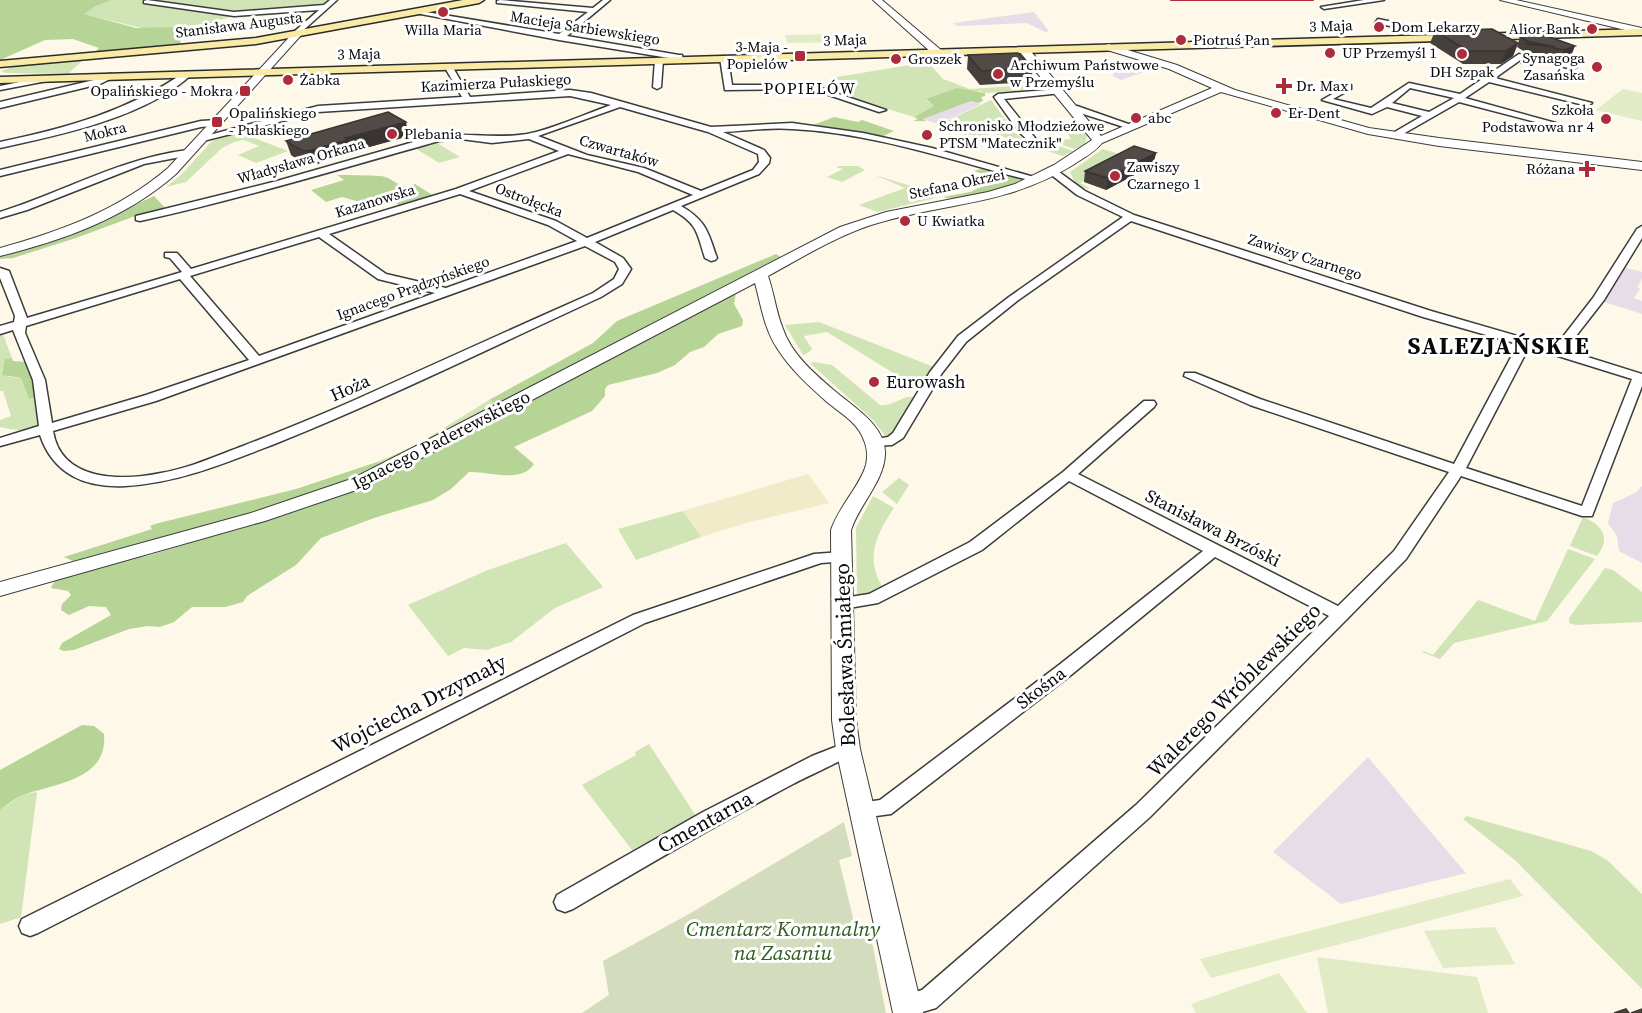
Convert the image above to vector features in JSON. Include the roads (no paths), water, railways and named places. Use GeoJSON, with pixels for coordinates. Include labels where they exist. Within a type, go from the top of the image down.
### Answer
{"type":"FeatureCollection","features":[{"type":"Feature","properties":{"kind":"main road","name":"Stanisława Augusta"},"geometry":{"type":"LineString","coordinates":[[0,64],[219,45],[479,0]]}},
{"type":"Feature","properties":{"kind":"main road","name":"3 Maja"},"geometry":{"type":"LineString","coordinates":[[0,78],[1488,36],[1607,28],[1642,31]]}},
{"type":"Feature","properties":{"kind":"street"},"geometry":{"type":"LineString","coordinates":[[0,252],[61,233],[111,212],[158,183],[217,123],[298,33],[334,0]]}},
{"type":"Feature","properties":{"kind":"street"},"geometry":{"type":"LineString","coordinates":[[559,38],[607,0]]}},
{"type":"Feature","properties":{"kind":"street"},"geometry":{"type":"LineString","coordinates":[[877,0],[937,52]]}},
{"type":"Feature","properties":{"kind":"street"},"geometry":{"type":"LineString","coordinates":[[1324,7],[1382,0]]}},
{"type":"Feature","properties":{"kind":"street"},"geometry":{"type":"LineString","coordinates":[[1504,0],[1607,28]]}},
{"type":"Feature","properties":{"kind":"street"},"geometry":{"type":"LineString","coordinates":[[146,2],[234,14],[326,7]]}},
{"type":"Feature","properties":{"kind":"street"},"geometry":{"type":"LineString","coordinates":[[500,2],[594,10]]}},
{"type":"Feature","properties":{"kind":"street","name":"Macieja Sarbiewskiego"},"geometry":{"type":"LineString","coordinates":[[414,12],[559,38],[656,52],[679,57],[679,60]]}},
{"type":"Feature","properties":{"kind":"street"},"geometry":{"type":"LineString","coordinates":[[1381,22],[1400,26]]}},
{"type":"Feature","properties":{"kind":"street"},"geometry":{"type":"LineString","coordinates":[[1488,36],[1504,46]]}},
{"type":"Feature","properties":{"kind":"street"},"geometry":{"type":"LineString","coordinates":[[1108,47],[1173,68],[1221,88],[1330,121],[1396,135],[1642,166]]}},
{"type":"Feature","properties":{"kind":"street"},"geometry":{"type":"LineString","coordinates":[[1024,50],[1098,140]]}},
{"type":"Feature","properties":{"kind":"street"},"geometry":{"type":"LineString","coordinates":[[1396,135],[1521,59],[1518,54],[1573,67]]}},
{"type":"Feature","properties":{"kind":"street"},"geometry":{"type":"LineString","coordinates":[[724,58],[730,88],[812,87],[882,110]]}},
{"type":"Feature","properties":{"kind":"street"},"geometry":{"type":"LineString","coordinates":[[657,87],[659,60]]}},
{"type":"Feature","properties":{"kind":"street"},"geometry":{"type":"LineString","coordinates":[[448,66],[468,100]]}},
{"type":"Feature","properties":{"kind":"street"},"geometry":{"type":"LineString","coordinates":[[0,146],[104,120],[126,111],[188,74]]}},
{"type":"Feature","properties":{"kind":"street"},"geometry":{"type":"LineString","coordinates":[[0,105],[88,84],[109,76]]}},
{"type":"Feature","properties":{"kind":"street"},"geometry":{"type":"LineString","coordinates":[[0,88],[49,78]]}},
{"type":"Feature","properties":{"kind":"street"},"geometry":{"type":"LineString","coordinates":[[1488,79],[1588,103]]}},
{"type":"Feature","properties":{"kind":"street"},"geometry":{"type":"LineString","coordinates":[[1348,87],[1326,100],[1366,111],[1376,110],[1409,85],[1559,125]]}},
{"type":"Feature","properties":{"kind":"street","name":"Stefana Okrzei"},"geometry":{"type":"LineString","coordinates":[[760,274],[869,221],[986,197],[1020,187],[1089,149],[1098,140],[1105,139],[1221,88]]}},
{"type":"Feature","properties":{"kind":"street"},"geometry":{"type":"LineString","coordinates":[[1034,143],[998,97],[1059,91]]}},
{"type":"Feature","properties":{"kind":"street","name":"Kazimierza Pułaskiego"},"geometry":{"type":"LineString","coordinates":[[203,138],[318,109],[570,93],[585,94],[711,130],[785,126],[830,130],[921,148],[1036,179]]}},
{"type":"Feature","properties":{"kind":"street","name":"Władysława Orkana"},"geometry":{"type":"LineString","coordinates":[[163,213],[438,138],[458,136],[492,140],[530,136],[621,104]]}},
{"type":"Feature","properties":{"kind":"street"},"geometry":{"type":"LineString","coordinates":[[1386,104],[1429,115]]}},
{"type":"Feature","properties":{"kind":"street"},"geometry":{"type":"LineString","coordinates":[[1074,108],[1133,126]]}},
{"type":"Feature","properties":{"kind":"street","name":"Mokra"},"geometry":{"type":"LineString","coordinates":[[0,173],[201,124],[217,123]]}},
{"type":"Feature","properties":{"kind":"street","name":"Ignacego Prądzyńskiego"},"geometry":{"type":"LineString","coordinates":[[0,442],[151,398],[586,241],[675,207],[756,171],[765,161],[760,152],[711,130]]}},
{"type":"Feature","properties":{"kind":"street","name":"Czwartaków"},"geometry":{"type":"LineString","coordinates":[[530,136],[567,151],[641,170],[700,194]]}},
{"type":"Feature","properties":{"kind":"street","name":"Kazanowska"},"geometry":{"type":"LineString","coordinates":[[0,330],[460,191],[567,151]]}},
{"type":"Feature","properties":{"kind":"street"},"geometry":{"type":"LineString","coordinates":[[0,215],[120,170],[188,153]]}},
{"type":"Feature","properties":{"kind":"street","name":"Zawiszy Czarnego"},"geometry":{"type":"LineString","coordinates":[[1052,171],[1081,193],[1130,217],[1427,314],[1558,351],[1639,377],[1587,513],[1458,470]]}},
{"type":"Feature","properties":{"kind":"street","name":"Ostrołęcka"},"geometry":{"type":"LineString","coordinates":[[460,191],[552,223],[586,241]]}},
{"type":"Feature","properties":{"kind":"street"},"geometry":{"type":"LineString","coordinates":[[675,207],[685,212],[701,227],[711,258]]}},
{"type":"Feature","properties":{"kind":"street"},"geometry":{"type":"LineString","coordinates":[[760,274],[773,322],[785,348],[795,361],[861,422],[870,432],[875,443],[892,441],[898,435],[936,372],[962,339],[1027,288],[1130,217]]}},
{"type":"Feature","properties":{"kind":"street"},"geometry":{"type":"LineString","coordinates":[[1558,351],[1598,300],[1642,229]]}},
{"type":"Feature","properties":{"kind":"street"},"geometry":{"type":"LineString","coordinates":[[321,233],[382,277],[447,292]]}},
{"type":"Feature","properties":{"kind":"street","name":"Hoża"},"geometry":{"type":"LineString","coordinates":[[46,429],[46,436],[60,461],[68,470],[83,477],[108,481],[134,481],[161,478],[202,467],[315,423],[614,286],[624,273],[623,265],[619,260],[586,241]]}},
{"type":"Feature","properties":{"kind":"street"},"geometry":{"type":"LineString","coordinates":[[169,255],[173,255],[257,361]]}},
{"type":"Feature","properties":{"kind":"street"},"geometry":{"type":"LineString","coordinates":[[3,271],[39,380],[46,429]]}},
{"type":"Feature","properties":{"kind":"street","name":"Ignacego Paderewskiego"},"geometry":{"type":"LineString","coordinates":[[0,589],[258,517],[361,482],[760,274]]}},
{"type":"Feature","properties":{"kind":"street","name":"Walerego Wróblewskiego"},"geometry":{"type":"LineString","coordinates":[[907,1009],[928,1000],[1143,811],[1400,555],[1458,470],[1525,343]]}},
{"type":"Feature","properties":{"kind":"street"},"geometry":{"type":"LineString","coordinates":[[1190,376],[1255,402],[1458,470]]}},
{"type":"Feature","properties":{"kind":"street"},"geometry":{"type":"LineString","coordinates":[[843,603],[872,599],[976,546],[1068,475],[1149,404]]}},
{"type":"Feature","properties":{"kind":"street","name":"Bolesława Śmiałego"},"geometry":{"type":"LineString","coordinates":[[875,443],[878,455],[875,466],[843,522],[844,720],[861,810],[907,1009]]}},
{"type":"Feature","properties":{"kind":"street","name":"Stanisława Brzóski"},"geometry":{"type":"LineString","coordinates":[[1068,475],[1341,615]]}},
{"type":"Feature","properties":{"kind":"street","name":"Skośna"},"geometry":{"type":"LineString","coordinates":[[861,810],[884,808],[1065,670],[1214,550]]}},
{"type":"Feature","properties":{"kind":"street","name":"Wojciecha Drzymały"},"geometry":{"type":"LineString","coordinates":[[30,926],[639,619],[820,558],[842,557]]}},
{"type":"Feature","properties":{"kind":"street","name":"Cmentarna"},"geometry":{"type":"LineString","coordinates":[[565,902],[702,823],[819,761],[848,749]]}},
{"type":"Feature","properties":{"kind":"railway"},"geometry":{"type":"LineString","coordinates":[[1171,0],[1313,0]]}},
{"type":"Feature","properties":{"kind":"place","name":"Willa Maria"},"geometry":{"type":"Point","coordinates":[443,12]}},
{"type":"Feature","properties":{"kind":"place","name":"Dom Lekarzy"},"geometry":{"type":"Point","coordinates":[1379,27]}},
{"type":"Feature","properties":{"kind":"place","name":"Alior Bank"},"geometry":{"type":"Point","coordinates":[1592,29]}},
{"type":"Feature","properties":{"kind":"place","name":"Piotruś Pan"},"geometry":{"type":"Point","coordinates":[1181,40]}},
{"type":"Feature","properties":{"kind":"place","name":"UP Przemyśl 1"},"geometry":{"type":"Point","coordinates":[1330,53]}},
{"type":"Feature","properties":{"kind":"place","name":"DH Szpak"},"geometry":{"type":"Point","coordinates":[1462,54]}},
{"type":"Feature","properties":{"kind":"place","name":"3-Maja - Popielów"},"geometry":{"type":"Point","coordinates":[800,56]}},
{"type":"Feature","properties":{"kind":"place","name":"Groszek"},"geometry":{"type":"Point","coordinates":[896,59]}},
{"type":"Feature","properties":{"kind":"place","name":"Synagoga Zasańska"},"geometry":{"type":"Point","coordinates":[1597,67]}},
{"type":"Feature","properties":{"kind":"place","name":"Archiwum Państwowe w Przemyślu"},"geometry":{"type":"Point","coordinates":[998,74]}},
{"type":"Feature","properties":{"kind":"place","name":"Żabka"},"geometry":{"type":"Point","coordinates":[288,80]}},
{"type":"Feature","properties":{"kind":"place","name":"Dr. Max"},"geometry":{"type":"Point","coordinates":[1284,86]}},
{"type":"Feature","properties":{"kind":"place","name":"Opalińskiego - Mokra"},"geometry":{"type":"Point","coordinates":[245,91]}},
{"type":"Feature","properties":{"kind":"place","name":"Er-Dent"},"geometry":{"type":"Point","coordinates":[1276,113]}},
{"type":"Feature","properties":{"kind":"place","name":"abc"},"geometry":{"type":"Point","coordinates":[1136,118]}},
{"type":"Feature","properties":{"kind":"place","name":"Szkoła Podstawowa nr 4"},"geometry":{"type":"Point","coordinates":[1606,119]}},
{"type":"Feature","properties":{"kind":"place","name":"Opalińskiego - Pułaskiego"},"geometry":{"type":"Point","coordinates":[217,122]}},
{"type":"Feature","properties":{"kind":"place","name":"Plebania"},"geometry":{"type":"Point","coordinates":[392,134]}},
{"type":"Feature","properties":{"kind":"place","name":"Schronisko Młodzieżowe PTSM \"Matecznik\""},"geometry":{"type":"Point","coordinates":[927,135]}},
{"type":"Feature","properties":{"kind":"place","name":"Różana"},"geometry":{"type":"Point","coordinates":[1587,169]}},
{"type":"Feature","properties":{"kind":"place","name":"Zawiszy Czarnego 1"},"geometry":{"type":"Point","coordinates":[1115,176]}},
{"type":"Feature","properties":{"kind":"place","name":"U Kwiatka"},"geometry":{"type":"Point","coordinates":[905,221]}},
{"type":"Feature","properties":{"kind":"place","name":"Eurowash"},"geometry":{"type":"Point","coordinates":[874,382]}},
{"type":"Feature","properties":{"kind":"district","name":"POPIELÓW"},"geometry":{"type":"Point","coordinates":[810,88]}},
{"type":"Feature","properties":{"kind":"district","name":"SALEZJAŃSKIE"},"geometry":{"type":"Point","coordinates":[1499,346]}},
{"type":"Feature","properties":{"kind":"park label","name":"Cmentarz Komunalny na Zasaniu"},"geometry":{"type":"Point","coordinates":[783,941]}}]}
